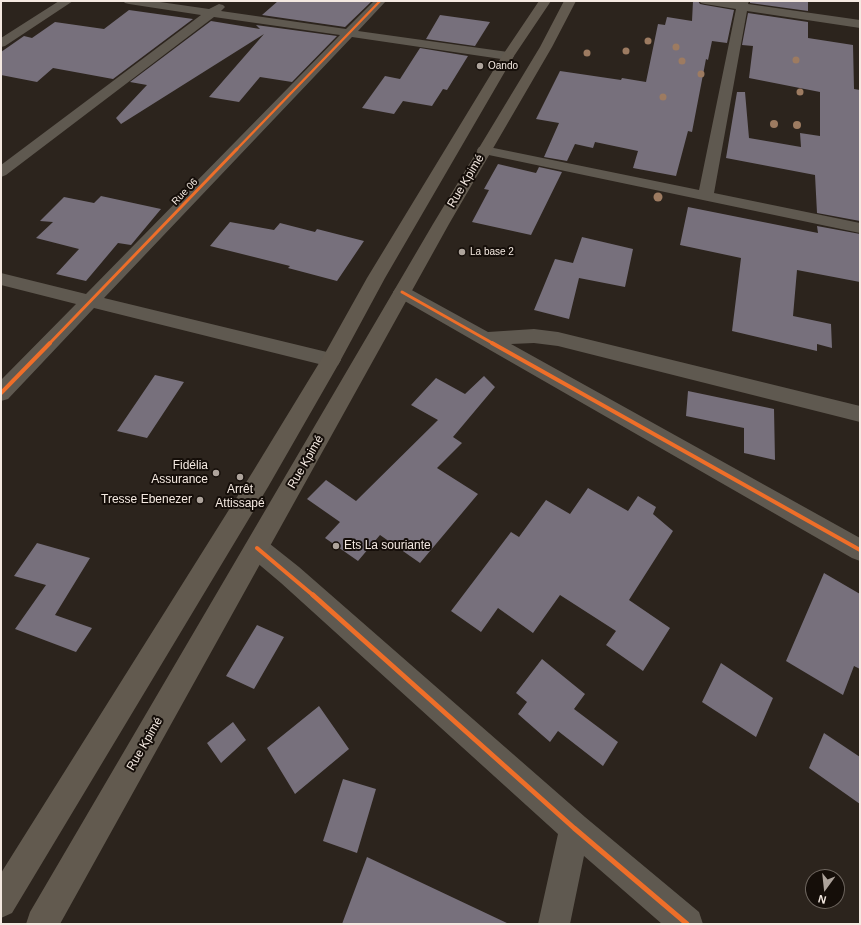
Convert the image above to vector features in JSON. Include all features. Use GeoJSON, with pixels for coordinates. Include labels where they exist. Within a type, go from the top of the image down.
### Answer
{"type":"FeatureCollection","features":[{"type":"Feature","properties":{"kind":"main road"},"geometry":{"type":"LineString","coordinates":[[1,902],[236,520],[331,360],[376,278],[508,56],[545,1]]}},
{"type":"Feature","properties":{"kind":"main road","name":"Rue Kpimé"},"geometry":{"type":"LineString","coordinates":[[42,924],[402,292],[484,150],[546,47],[570,1]]}},
{"type":"Feature","properties":{"kind":"street"},"geometry":{"type":"LineString","coordinates":[[1,43],[67,1]]}},
{"type":"Feature","properties":{"kind":"street"},"geometry":{"type":"LineString","coordinates":[[129,1],[212,12],[348,34],[508,56]]}},
{"type":"Feature","properties":{"kind":"street"},"geometry":{"type":"LineString","coordinates":[[1,172],[226,1]]}},
{"type":"Feature","properties":{"kind":"street","name":"Rue 06"},"geometry":{"type":"LineString","coordinates":[[1,393],[380,1]]}},
{"type":"Feature","properties":{"kind":"street"},"geometry":{"type":"LineString","coordinates":[[705,1],[742,4],[860,24]]}},
{"type":"Feature","properties":{"kind":"street"},"geometry":{"type":"LineString","coordinates":[[706,196],[742,4]]}},
{"type":"Feature","properties":{"kind":"street"},"geometry":{"type":"LineString","coordinates":[[484,150],[860,228]]}},
{"type":"Feature","properties":{"kind":"street"},"geometry":{"type":"LineString","coordinates":[[1,279],[331,360]]}},
{"type":"Feature","properties":{"kind":"street"},"geometry":{"type":"LineString","coordinates":[[402,292],[860,550]]}},
{"type":"Feature","properties":{"kind":"street"},"geometry":{"type":"LineString","coordinates":[[486,339],[534,336],[558,339],[860,414]]}},
{"type":"Feature","properties":{"kind":"street"},"geometry":{"type":"LineString","coordinates":[[257,548],[290,575],[574,828],[687,924]]}},
{"type":"Feature","properties":{"kind":"street"},"geometry":{"type":"LineString","coordinates":[[554,924],[574,828]]}},
{"type":"Feature","properties":{"kind":"building"},"geometry":{"type":"Polygon","coordinates":[[[278,1],[372,1],[345,27],[262,15],[278,1]]]}},
{"type":"Feature","properties":{"kind":"building"},"geometry":{"type":"Polygon","coordinates":[[[693,1],[698,1],[700,4],[734,10],[727,43],[712,41],[708,60],[706,59],[692,132],[688,131],[676,176],[633,168],[638,151],[595,142],[593,148],[575,144],[567,161],[544,157],[559,123],[536,119],[560,71],[646,82],[658,24],[665,25],[667,17],[692,21],[693,1]]]}},
{"type":"Feature","properties":{"kind":"building"},"geometry":{"type":"Polygon","coordinates":[[[750,1],[808,1],[808,11],[750,3],[750,1]]]}},
{"type":"Feature","properties":{"kind":"building"},"geometry":{"type":"Polygon","coordinates":[[[129,10],[193,19],[113,79],[53,68],[37,82],[1,75],[1,52],[24,36],[32,38],[55,22],[104,29],[129,10]]]}},
{"type":"Feature","properties":{"kind":"building"},"geometry":{"type":"Polygon","coordinates":[[[748,13],[808,22],[808,38],[853,45],[854,89],[860,90],[860,221],[817,213],[815,175],[726,158],[737,92],[745,92],[749,138],[801,147],[800,133],[820,136],[820,92],[749,78],[753,46],[742,45],[748,13]]]}},
{"type":"Feature","properties":{"kind":"building"},"geometry":{"type":"Polygon","coordinates":[[[440,15],[490,22],[475,46],[426,39],[440,15]]]}},
{"type":"Feature","properties":{"kind":"building"},"geometry":{"type":"Polygon","coordinates":[[[211,21],[260,29],[256,25],[337,36],[292,82],[260,77],[239,102],[209,97],[264,34],[121,124],[116,118],[147,85],[130,82],[211,21]]]}},
{"type":"Feature","properties":{"kind":"building"},"geometry":{"type":"Polygon","coordinates":[[[420,48],[468,56],[447,90],[443,89],[432,106],[403,101],[394,114],[362,108],[385,76],[400,79],[420,48]]]}},
{"type":"Feature","properties":{"kind":"building"},"geometry":{"type":"Polygon","coordinates":[[[498,164],[536,173],[539,167],[562,172],[531,235],[472,222],[489,190],[484,189],[498,164]]]}},
{"type":"Feature","properties":{"kind":"building"},"geometry":{"type":"Polygon","coordinates":[[[101,196],[161,209],[131,245],[118,243],[86,281],[56,274],[79,249],[36,238],[53,222],[40,221],[64,197],[94,203],[101,196]]]}},
{"type":"Feature","properties":{"kind":"building"},"geometry":{"type":"Polygon","coordinates":[[[688,207],[818,233],[817,226],[860,234],[860,282],[797,270],[793,316],[831,324],[832,348],[817,344],[817,351],[732,331],[741,258],[680,245],[688,207]]]}},
{"type":"Feature","properties":{"kind":"building"},"geometry":{"type":"Polygon","coordinates":[[[230,222],[274,230],[280,223],[315,232],[317,229],[364,241],[337,281],[288,268],[290,266],[210,246],[230,222]]]}},
{"type":"Feature","properties":{"kind":"building"},"geometry":{"type":"Polygon","coordinates":[[[582,237],[633,249],[625,287],[579,278],[569,319],[534,310],[555,259],[573,263],[582,237]]]}},
{"type":"Feature","properties":{"kind":"building"},"geometry":{"type":"Polygon","coordinates":[[[155,375],[184,382],[147,438],[117,431],[155,375]]]}},
{"type":"Feature","properties":{"kind":"building"},"geometry":{"type":"Polygon","coordinates":[[[484,376],[495,387],[453,437],[462,443],[437,468],[478,494],[420,563],[380,535],[358,561],[325,538],[340,522],[307,499],[326,480],[356,501],[438,420],[411,405],[436,378],[465,394],[484,376]]]}},
{"type":"Feature","properties":{"kind":"building"},"geometry":{"type":"Polygon","coordinates":[[[688,391],[774,409],[775,460],[744,453],[744,428],[686,416],[688,391]]]}},
{"type":"Feature","properties":{"kind":"building"},"geometry":{"type":"Polygon","coordinates":[[[588,488],[628,511],[638,496],[656,507],[653,514],[673,531],[629,600],[670,628],[643,671],[606,645],[616,631],[560,595],[533,633],[498,608],[481,632],[451,611],[511,532],[519,537],[546,500],[570,514],[588,488]]]}},
{"type":"Feature","properties":{"kind":"building"},"geometry":{"type":"Polygon","coordinates":[[[37,543],[90,558],[55,615],[92,628],[76,652],[15,629],[46,585],[14,576],[37,543]]]}},
{"type":"Feature","properties":{"kind":"building"},"geometry":{"type":"Polygon","coordinates":[[[824,573],[860,594],[860,669],[854,666],[843,695],[786,661],[824,573]]]}},
{"type":"Feature","properties":{"kind":"building"},"geometry":{"type":"Polygon","coordinates":[[[257,625],[284,637],[254,689],[226,676],[257,625]]]}},
{"type":"Feature","properties":{"kind":"building"},"geometry":{"type":"Polygon","coordinates":[[[542,659],[585,694],[574,709],[618,742],[603,766],[558,731],[550,742],[518,714],[527,702],[516,693],[542,659]]]}},
{"type":"Feature","properties":{"kind":"building"},"geometry":{"type":"Polygon","coordinates":[[[721,663],[773,698],[756,737],[702,702],[721,663]]]}},
{"type":"Feature","properties":{"kind":"building"},"geometry":{"type":"Polygon","coordinates":[[[319,706],[349,749],[295,794],[267,748],[319,706]]]}},
{"type":"Feature","properties":{"kind":"building"},"geometry":{"type":"Polygon","coordinates":[[[233,722],[246,740],[221,763],[207,743],[233,722]]]}},
{"type":"Feature","properties":{"kind":"building"},"geometry":{"type":"Polygon","coordinates":[[[824,733],[860,757],[860,804],[809,768],[824,733]]]}},
{"type":"Feature","properties":{"kind":"building"},"geometry":{"type":"Polygon","coordinates":[[[343,779],[376,789],[357,853],[323,841],[343,779]]]}},
{"type":"Feature","properties":{"kind":"building"},"geometry":{"type":"Polygon","coordinates":[[[367,857],[509,924],[342,924],[367,857]]]}},
{"type":"Feature","properties":{"kind":"cycle path"},"geometry":{"type":"LineString","coordinates":[[1,393],[380,1]]}},
{"type":"Feature","properties":{"kind":"cycle path"},"geometry":{"type":"LineString","coordinates":[[402,292],[860,550]]}},
{"type":"Feature","properties":{"kind":"cycle path"},"geometry":{"type":"LineString","coordinates":[[257,548],[290,575],[574,828],[687,924]]}},
{"type":"Feature","properties":{"kind":"place","name":"Oando"},"geometry":{"type":"Point","coordinates":[480,66]}},
{"type":"Feature","properties":{"kind":"place","name":"La base 2"},"geometry":{"type":"Point","coordinates":[462,252]}},
{"type":"Feature","properties":{"kind":"place","name":"Fidélia Assurance"},"geometry":{"type":"Point","coordinates":[216,473]}},
{"type":"Feature","properties":{"kind":"place","name":"Arrêt Attissapé"},"geometry":{"type":"Point","coordinates":[240,477]}},
{"type":"Feature","properties":{"kind":"place","name":"Tresse Ebenezer"},"geometry":{"type":"Point","coordinates":[200,500]}},
{"type":"Feature","properties":{"kind":"place","name":"Ets La souriante"},"geometry":{"type":"Point","coordinates":[336,546]}}]}
